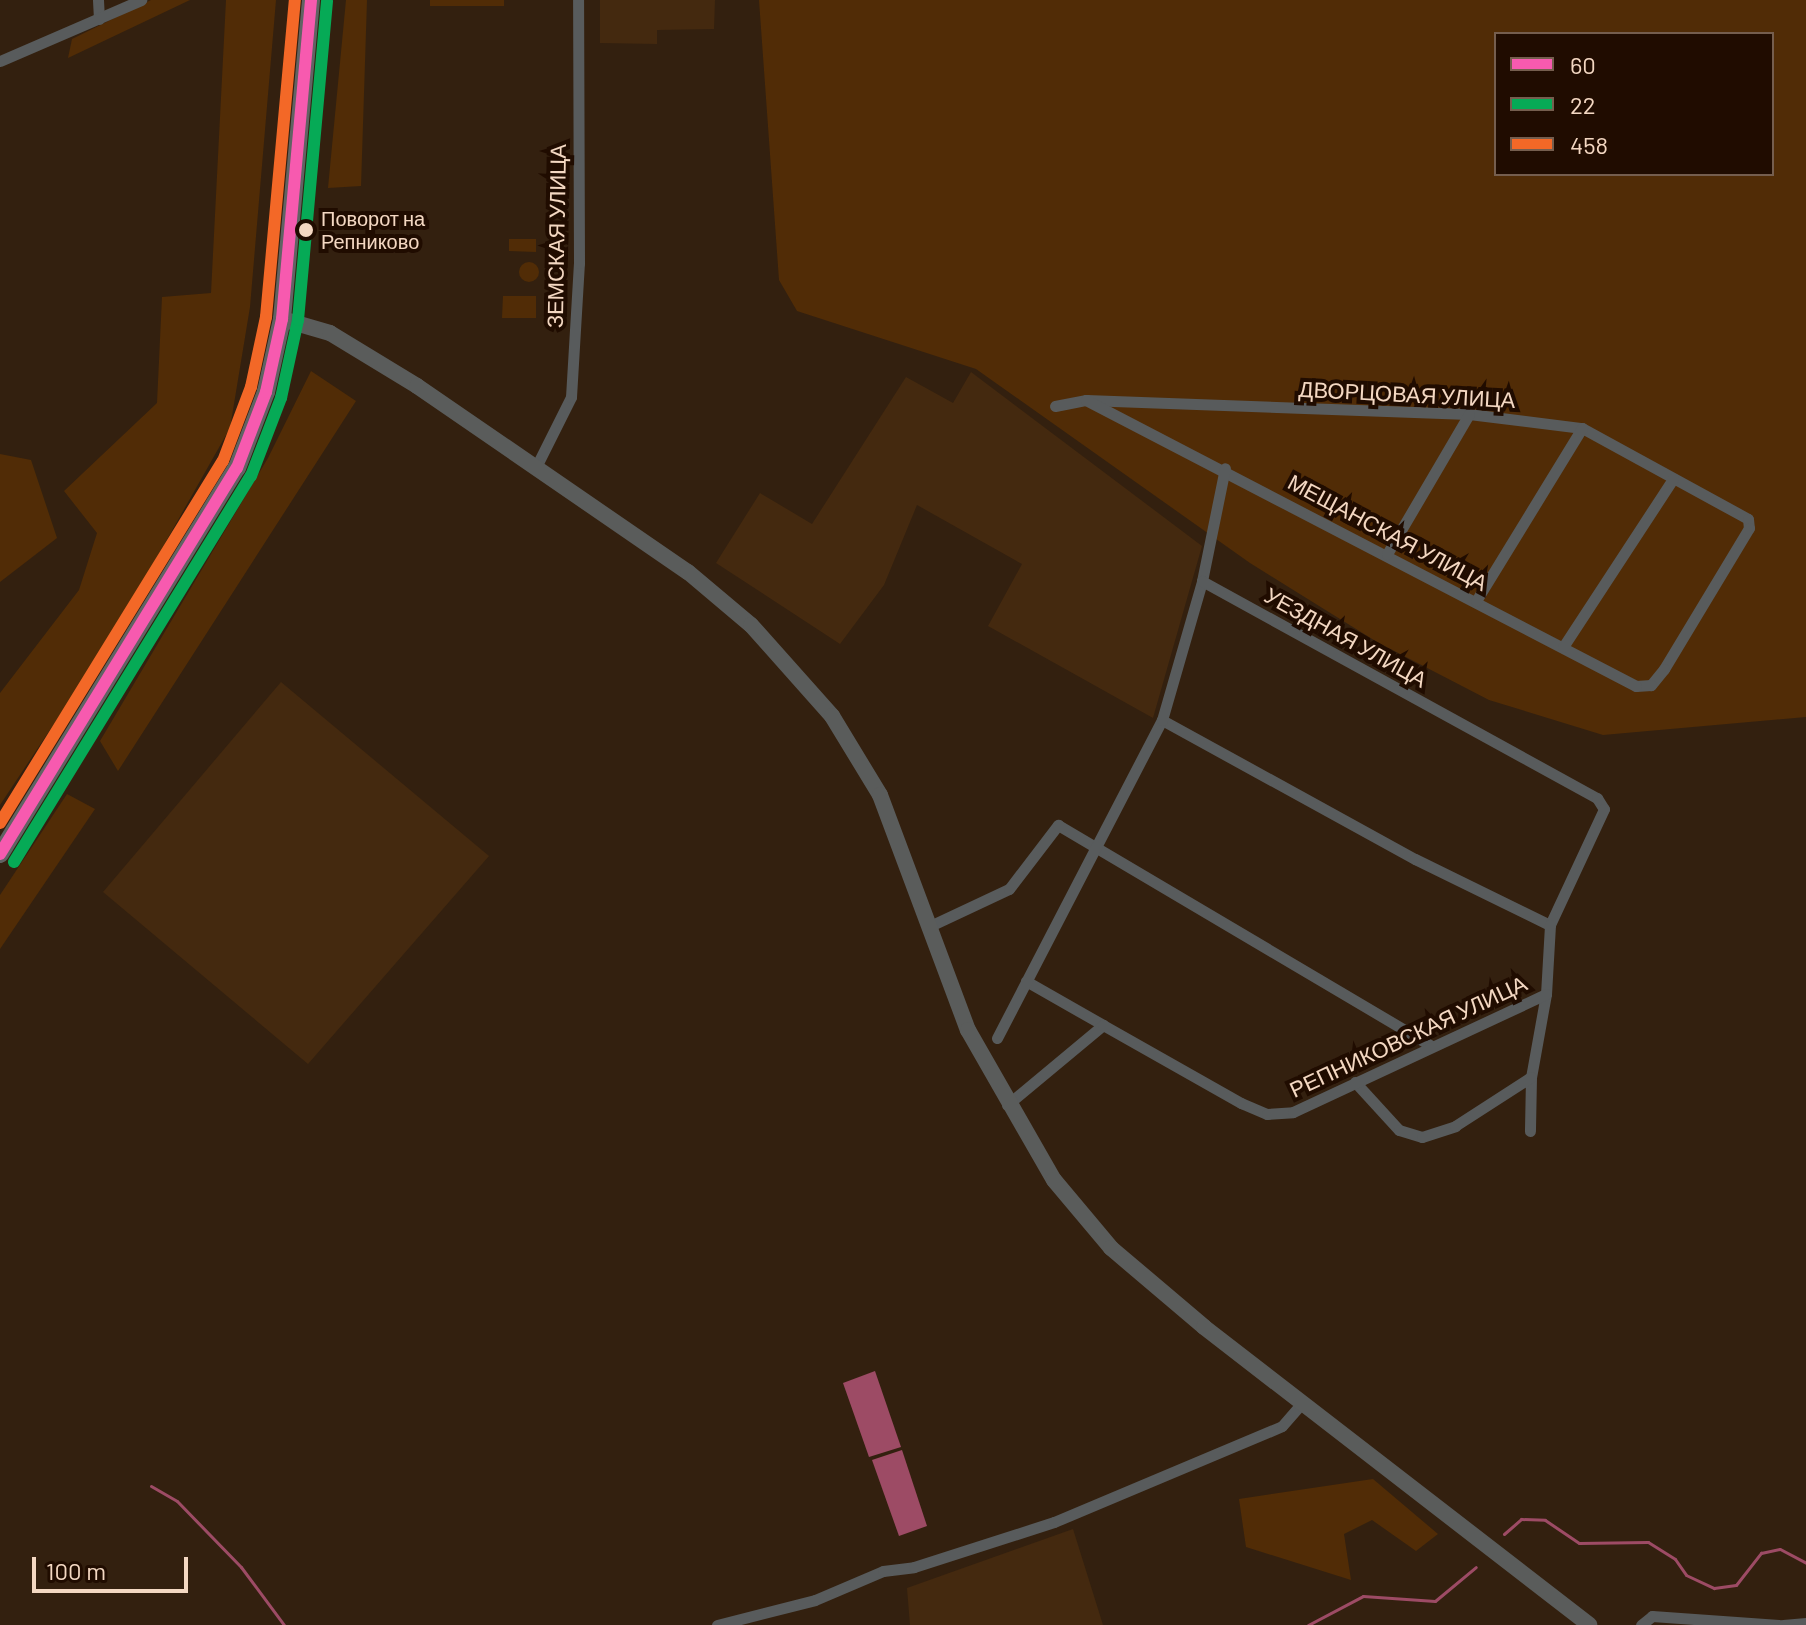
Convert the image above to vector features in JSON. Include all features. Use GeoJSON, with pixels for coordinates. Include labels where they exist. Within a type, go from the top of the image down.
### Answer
{"type":"FeatureCollection","features":[{"type":"Feature","properties":{"kind":"main road"},"geometry":{"type":"LineString","coordinates":[[0,854],[237,468],[266,392],[282,319],[311,0]]}},
{"type":"Feature","properties":{"kind":"street"},"geometry":{"type":"LineString","coordinates":[[98,0],[99,19]]}},
{"type":"Feature","properties":{"kind":"street"},"geometry":{"type":"LineString","coordinates":[[0,61],[141,0]]}},
{"type":"Feature","properties":{"kind":"street","name":"ЗЕМСКАЯ УЛИЦА"},"geometry":{"type":"LineString","coordinates":[[537,465],[571,397],[579,212],[578,0]]}},
{"type":"Feature","properties":{"kind":"street"},"geometry":{"type":"LineString","coordinates":[[282,319],[330,333],[537,465],[751,625],[832,716],[880,795],[968,1030],[1007,1105],[1054,1180],[1111,1248],[1589,1625]]}},
{"type":"Feature","properties":{"kind":"street","name":"ДВОРЦОВАЯ УЛИЦА"},"geometry":{"type":"LineString","coordinates":[[1055,406],[1086,400],[1469,414],[1582,428],[1748,519],[1749,528],[1664,669]]}},
{"type":"Feature","properties":{"kind":"street","name":"МЕЩАНСКАЯ УЛИЦА"},"geometry":{"type":"LineString","coordinates":[[1086,400],[1225,468],[1636,686],[1651,685],[1664,669]]}},
{"type":"Feature","properties":{"kind":"street"},"geometry":{"type":"LineString","coordinates":[[1387,554],[1469,414]]}},
{"type":"Feature","properties":{"kind":"street"},"geometry":{"type":"LineString","coordinates":[[1476,601],[1582,428]]}},
{"type":"Feature","properties":{"kind":"street"},"geometry":{"type":"LineString","coordinates":[[997,1038],[1162,720],[1202,581],[1225,468]]}},
{"type":"Feature","properties":{"kind":"street"},"geometry":{"type":"LineString","coordinates":[[1563,647],[1673,479]]}},
{"type":"Feature","properties":{"kind":"street","name":"УЕЗДНАЯ УЛИЦА"},"geometry":{"type":"LineString","coordinates":[[1202,581],[1597,798],[1604,809],[1550,925]]}},
{"type":"Feature","properties":{"kind":"street"},"geometry":{"type":"LineString","coordinates":[[1162,720],[1415,859],[1550,925],[1546,994],[1531,1077],[1530,1131]]}},
{"type":"Feature","properties":{"kind":"street"},"geometry":{"type":"LineString","coordinates":[[930,926],[1009,889],[1058,825],[1431,1046]]}},
{"type":"Feature","properties":{"kind":"street"},"geometry":{"type":"LineString","coordinates":[[1007,1105],[1103,1025],[1026,981]]}},
{"type":"Feature","properties":{"kind":"street","name":"РЕПНИКОВСКАЯ УЛИЦА"},"geometry":{"type":"LineString","coordinates":[[1103,1025],[1241,1103],[1267,1114],[1293,1112],[1546,994]]}},
{"type":"Feature","properties":{"kind":"street"},"geometry":{"type":"LineString","coordinates":[[1355,1082],[1399,1130],[1422,1137],[1455,1126],[1531,1077]]}},
{"type":"Feature","properties":{"kind":"street"},"geometry":{"type":"LineString","coordinates":[[717,1625],[815,1600],[883,1571],[914,1567],[1054,1522],[1282,1426],[1303,1402]]}},
{"type":"Feature","properties":{"kind":"street"},"geometry":{"type":"LineString","coordinates":[[1641,1625],[1652,1616],[1781,1625],[1806,1623]]}},
{"type":"Feature","properties":{"kind":"shaded area"},"geometry":{"type":"Polygon","coordinates":[[[151,0],[190,0],[68,58],[72,39],[151,0]]]}},
{"type":"Feature","properties":{"kind":"shaded area"},"geometry":{"type":"Polygon","coordinates":[[[226,0],[276,0],[250,307],[230,428],[113,635],[0,805],[0,693],[79,590],[97,533],[64,491],[157,403],[162,297],[211,293],[226,0]]]}},
{"type":"Feature","properties":{"kind":"shaded area"},"geometry":{"type":"Polygon","coordinates":[[[346,0],[367,0],[361,186],[328,188],[346,0]]]}},
{"type":"Feature","properties":{"kind":"shaded area"},"geometry":{"type":"Polygon","coordinates":[[[430,0],[504,0],[504,6],[430,6],[430,0]]]}},
{"type":"Feature","properties":{"kind":"shaded area"},"geometry":{"type":"Polygon","coordinates":[[[600,0],[715,0],[714,29],[657,30],[657,44],[600,43],[600,0]]]}},
{"type":"Feature","properties":{"kind":"shaded area"},"geometry":{"type":"Polygon","coordinates":[[[759,0],[1806,0],[1806,717],[1603,735],[1489,700],[1377,642],[1250,563],[976,369],[797,311],[779,280],[759,0]]]}},
{"type":"Feature","properties":{"kind":"shaded area"},"geometry":{"type":"Polygon","coordinates":[[[509,239],[536,239],[536,252],[509,251],[509,239]]]}},
{"type":"Feature","properties":{"kind":"shaded area"},"geometry":{"type":"Polygon","coordinates":[[[529,262],[536,265],[539,272],[536,279],[529,282],[522,279],[519,272],[522,265],[529,262]]]}},
{"type":"Feature","properties":{"kind":"shaded area"},"geometry":{"type":"Polygon","coordinates":[[[503,296],[536,296],[536,318],[502,318],[503,296]]]}},
{"type":"Feature","properties":{"kind":"shaded area"},"geometry":{"type":"Polygon","coordinates":[[[311,371],[356,401],[118,771],[100,741],[268,458],[311,371]]]}},
{"type":"Feature","properties":{"kind":"shaded area"},"geometry":{"type":"Polygon","coordinates":[[[971,372],[1202,546],[1153,718],[988,626],[1022,564],[917,505],[884,585],[840,644],[716,563],[760,493],[812,524],[906,377],[953,403],[971,372]]]}},
{"type":"Feature","properties":{"kind":"shaded area"},"geometry":{"type":"Polygon","coordinates":[[[0,454],[31,460],[57,538],[0,582],[0,454]]]}},
{"type":"Feature","properties":{"kind":"shaded area"},"geometry":{"type":"Polygon","coordinates":[[[281,682],[489,856],[308,1064],[103,892],[281,682]]]}},
{"type":"Feature","properties":{"kind":"shaded area"},"geometry":{"type":"Polygon","coordinates":[[[67,794],[95,809],[0,949],[0,895],[67,794]]]}},
{"type":"Feature","properties":{"kind":"shaded area"},"geometry":{"type":"Polygon","coordinates":[[[875,1371],[901,1447],[869,1457],[843,1383],[875,1371]]]}},
{"type":"Feature","properties":{"kind":"shaded area"},"geometry":{"type":"Polygon","coordinates":[[[902,1450],[927,1526],[899,1536],[872,1460],[902,1450]]]}},
{"type":"Feature","properties":{"kind":"shaded area"},"geometry":{"type":"Polygon","coordinates":[[[1373,1479],[1438,1534],[1416,1551],[1372,1520],[1344,1534],[1351,1580],[1246,1547],[1239,1499],[1373,1479]]]}},
{"type":"Feature","properties":{"kind":"shaded area"},"geometry":{"type":"Polygon","coordinates":[[[1073,1529],[1103,1625],[910,1625],[907,1588],[1073,1529]]]}},
{"type":"Feature","properties":{"kind":"waterway"},"geometry":{"type":"LineString","coordinates":[[151,1486],[177,1501],[241,1567],[284,1625]]}},
{"type":"Feature","properties":{"kind":"waterway"},"geometry":{"type":"LineString","coordinates":[[1504,1534],[1521,1519],[1545,1520],[1579,1543],[1648,1542],[1675,1559],[1686,1575],[1714,1588],[1736,1585],[1761,1553],[1780,1549],[1806,1563]]}},
{"type":"Feature","properties":{"kind":"waterway"},"geometry":{"type":"LineString","coordinates":[[1308,1625],[1363,1596],[1435,1601],[1476,1567]]}},
{"type":"Feature","properties":{"kind":"transit line","name":"458"},"geometry":{"type":"LineString","coordinates":[[0,823],[223,461],[251,387],[266,317],[295,0]]}},
{"type":"Feature","properties":{"kind":"transit line","name":"60"},"geometry":{"type":"LineString","coordinates":[[0,854],[237,468],[266,392],[282,319],[311,0]]}},
{"type":"Feature","properties":{"kind":"transit line","name":"22"},"geometry":{"type":"LineString","coordinates":[[14,862],[251,476],[281,398],[298,320],[327,1]]}},
{"type":"Feature","properties":{"kind":"place","name":"Поворот на Репниково"},"geometry":{"type":"Point","coordinates":[306,230]}}]}
